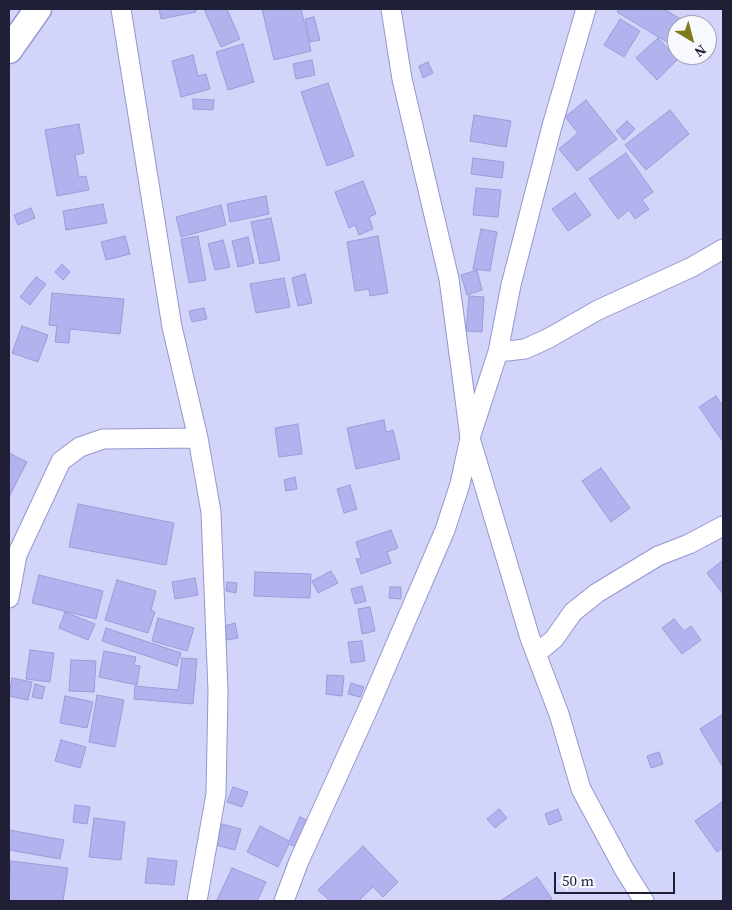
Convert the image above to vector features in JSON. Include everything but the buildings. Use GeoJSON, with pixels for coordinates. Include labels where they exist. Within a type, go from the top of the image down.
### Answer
{"type":"FeatureCollection","features":[{"type":"Feature","properties":{"kind":"main road"},"geometry":{"type":"LineString","coordinates":[[9,50],[38,9]]}},
{"type":"Feature","properties":{"kind":"street"},"geometry":{"type":"LineString","coordinates":[[121,9],[172,327],[198,438],[211,512],[218,691],[216,794],[197,901]]}},
{"type":"Feature","properties":{"kind":"street"},"geometry":{"type":"LineString","coordinates":[[391,9],[402,79],[449,279],[470,438],[530,638],[559,714],[581,789],[624,869],[644,901]]}},
{"type":"Feature","properties":{"kind":"street"},"geometry":{"type":"LineString","coordinates":[[284,901],[299,861],[368,709],[445,530],[460,484],[470,438],[498,352],[513,275],[552,126],[586,9]]}},
{"type":"Feature","properties":{"kind":"street"},"geometry":{"type":"LineString","coordinates":[[498,352],[524,349],[549,338],[598,310],[692,267],[723,249]]}},
{"type":"Feature","properties":{"kind":"street"},"geometry":{"type":"LineString","coordinates":[[9,598],[17,555],[61,460],[80,447],[103,439],[198,438]]}},
{"type":"Feature","properties":{"kind":"street"},"geometry":{"type":"LineString","coordinates":[[536,654],[554,639],[573,612],[597,593],[658,556],[689,544],[723,526]]}}]}
